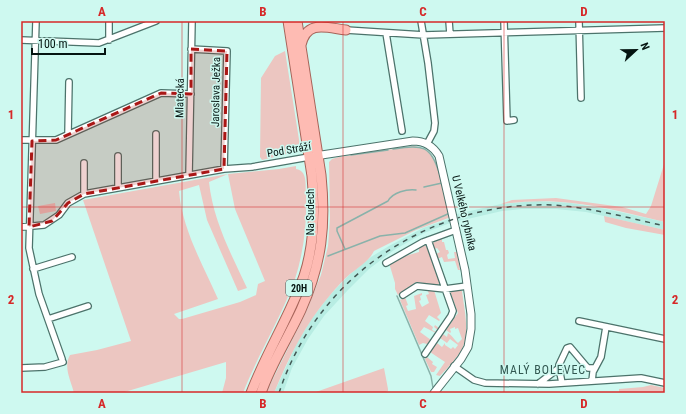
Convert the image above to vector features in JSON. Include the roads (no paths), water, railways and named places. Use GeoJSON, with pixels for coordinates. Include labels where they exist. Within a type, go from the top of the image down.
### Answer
{"type":"FeatureCollection","features":[{"type":"Feature","properties":{"kind":"main road","name":"Na Sudech"},"geometry":{"type":"LineString","coordinates":[[262,393],[273,366],[301,309],[313,278],[323,232],[324,216],[322,187],[314,156],[288,21]]}},
{"type":"Feature","properties":{"kind":"main road","name":"Na Sudech"},"geometry":{"type":"LineString","coordinates":[[251,393],[263,363],[296,295],[311,245],[314,214],[312,176],[314,156],[297,21]]}},
{"type":"Feature","properties":{"kind":"main road"},"geometry":{"type":"LineString","coordinates":[[301,49],[304,35],[314,28],[321,27],[346,30]]}},
{"type":"Feature","properties":{"kind":"street"},"geometry":{"type":"LineString","coordinates":[[21,368],[45,367],[63,360],[39,294],[29,248],[36,21]]}},
{"type":"Feature","properties":{"kind":"street"},"geometry":{"type":"LineString","coordinates":[[109,21],[109,40]]}},
{"type":"Feature","properties":{"kind":"street"},"geometry":{"type":"LineString","coordinates":[[21,40],[99,43],[156,21]]}},
{"type":"Feature","properties":{"kind":"street","name":"Mlatecká"},"geometry":{"type":"LineString","coordinates":[[189,175],[192,21]]}},
{"type":"Feature","properties":{"kind":"street"},"geometry":{"type":"LineString","coordinates":[[421,21],[435,123],[434,131],[427,144]]}},
{"type":"Feature","properties":{"kind":"street"},"geometry":{"type":"LineString","coordinates":[[449,21],[450,34]]}},
{"type":"Feature","properties":{"kind":"street"},"geometry":{"type":"LineString","coordinates":[[504,21],[507,121],[514,120]]}},
{"type":"Feature","properties":{"kind":"street"},"geometry":{"type":"LineString","coordinates":[[579,21],[580,98]]}},
{"type":"Feature","properties":{"kind":"street"},"geometry":{"type":"LineString","coordinates":[[346,30],[424,35],[665,28]]}},
{"type":"Feature","properties":{"kind":"street"},"geometry":{"type":"LineString","coordinates":[[386,33],[402,131]]}},
{"type":"Feature","properties":{"kind":"street","name":"Jaroslava Ježka"},"geometry":{"type":"LineString","coordinates":[[191,49],[227,51],[224,169]]}},
{"type":"Feature","properties":{"kind":"street"},"geometry":{"type":"LineString","coordinates":[[68,134],[69,82]]}},
{"type":"Feature","properties":{"kind":"street"},"geometry":{"type":"LineString","coordinates":[[21,140],[56,140],[161,93],[190,94]]}},
{"type":"Feature","properties":{"kind":"street"},"geometry":{"type":"LineString","coordinates":[[156,134],[156,181]]}},
{"type":"Feature","properties":{"kind":"street","name":"Pod Stráží"},"geometry":{"type":"LineString","coordinates":[[21,227],[44,226],[59,215],[68,203],[84,194],[224,169],[252,167],[410,141],[420,141],[427,144]]}},
{"type":"Feature","properties":{"kind":"street","name":"U Velkého rybníka"},"geometry":{"type":"LineString","coordinates":[[427,144],[434,149],[440,160],[456,230],[471,314],[470,339],[468,347],[434,393]]}},
{"type":"Feature","properties":{"kind":"street"},"geometry":{"type":"LineString","coordinates":[[118,156],[118,188]]}},
{"type":"Feature","properties":{"kind":"street"},"geometry":{"type":"LineString","coordinates":[[84,163],[84,194]]}},
{"type":"Feature","properties":{"kind":"street"},"geometry":{"type":"LineString","coordinates":[[386,263],[428,240],[456,230]]}},
{"type":"Feature","properties":{"kind":"street"},"geometry":{"type":"LineString","coordinates":[[425,354],[453,313],[428,240]]}},
{"type":"Feature","properties":{"kind":"street"},"geometry":{"type":"LineString","coordinates":[[33,269],[72,257]]}},
{"type":"Feature","properties":{"kind":"street"},"geometry":{"type":"LineString","coordinates":[[403,295],[417,286],[445,288],[467,286]]}},
{"type":"Feature","properties":{"kind":"street"},"geometry":{"type":"LineString","coordinates":[[48,319],[88,306]]}},
{"type":"Feature","properties":{"kind":"street"},"geometry":{"type":"LineString","coordinates":[[579,321],[665,339]]}},
{"type":"Feature","properties":{"kind":"street"},"geometry":{"type":"LineString","coordinates":[[592,381],[595,368],[601,357],[606,327]]}},
{"type":"Feature","properties":{"kind":"street"},"geometry":{"type":"LineString","coordinates":[[562,383],[559,365],[567,348],[570,347],[588,368],[595,368]]}},
{"type":"Feature","properties":{"kind":"street"},"geometry":{"type":"LineString","coordinates":[[454,366],[474,380],[485,383],[538,384],[641,378],[665,383]]}},
{"type":"Feature","properties":{"kind":"street"},"geometry":{"type":"LineString","coordinates":[[538,384],[559,368]]}},
{"type":"Feature","properties":{"kind":"waterway"},"geometry":{"type":"LineString","coordinates":[[393,149],[412,147],[424,149],[433,157],[440,175]]}},
{"type":"Feature","properties":{"kind":"waterway"},"geometry":{"type":"LineString","coordinates":[[351,155],[388,150]]}},
{"type":"Feature","properties":{"kind":"waterway"},"geometry":{"type":"LineString","coordinates":[[424,187],[442,183],[442,181]]}},
{"type":"Feature","properties":{"kind":"waterway"},"geometry":{"type":"LineString","coordinates":[[345,249],[337,228],[388,201],[397,193],[416,190]]}},
{"type":"Feature","properties":{"kind":"waterway"},"geometry":{"type":"LineString","coordinates":[[328,256],[380,236],[405,233],[450,213]]}},
{"type":"Feature","properties":{"kind":"waterway"},"geometry":{"type":"LineString","coordinates":[[461,268],[463,279]]}},
{"type":"Feature","properties":{"kind":"waterway"},"geometry":{"type":"LineString","coordinates":[[397,296],[431,376],[433,388]]}},
{"type":"Feature","properties":{"kind":"waterway"},"geometry":{"type":"LineString","coordinates":[[466,305],[468,319]]}},
{"type":"Feature","properties":{"kind":"waterway"},"geometry":{"type":"LineString","coordinates":[[433,388],[461,353]]}},
{"type":"Feature","properties":{"kind":"railway"},"geometry":{"type":"LineString","coordinates":[[279,393],[297,351],[321,314],[350,281],[384,254],[422,232],[463,216],[507,207],[552,205],[595,210],[665,226]]}},
{"type":"Feature","properties":{"kind":"district","name":"MALÝ BOLEVEC"},"geometry":{"type":"Point","coordinates":[543,370]}}]}
